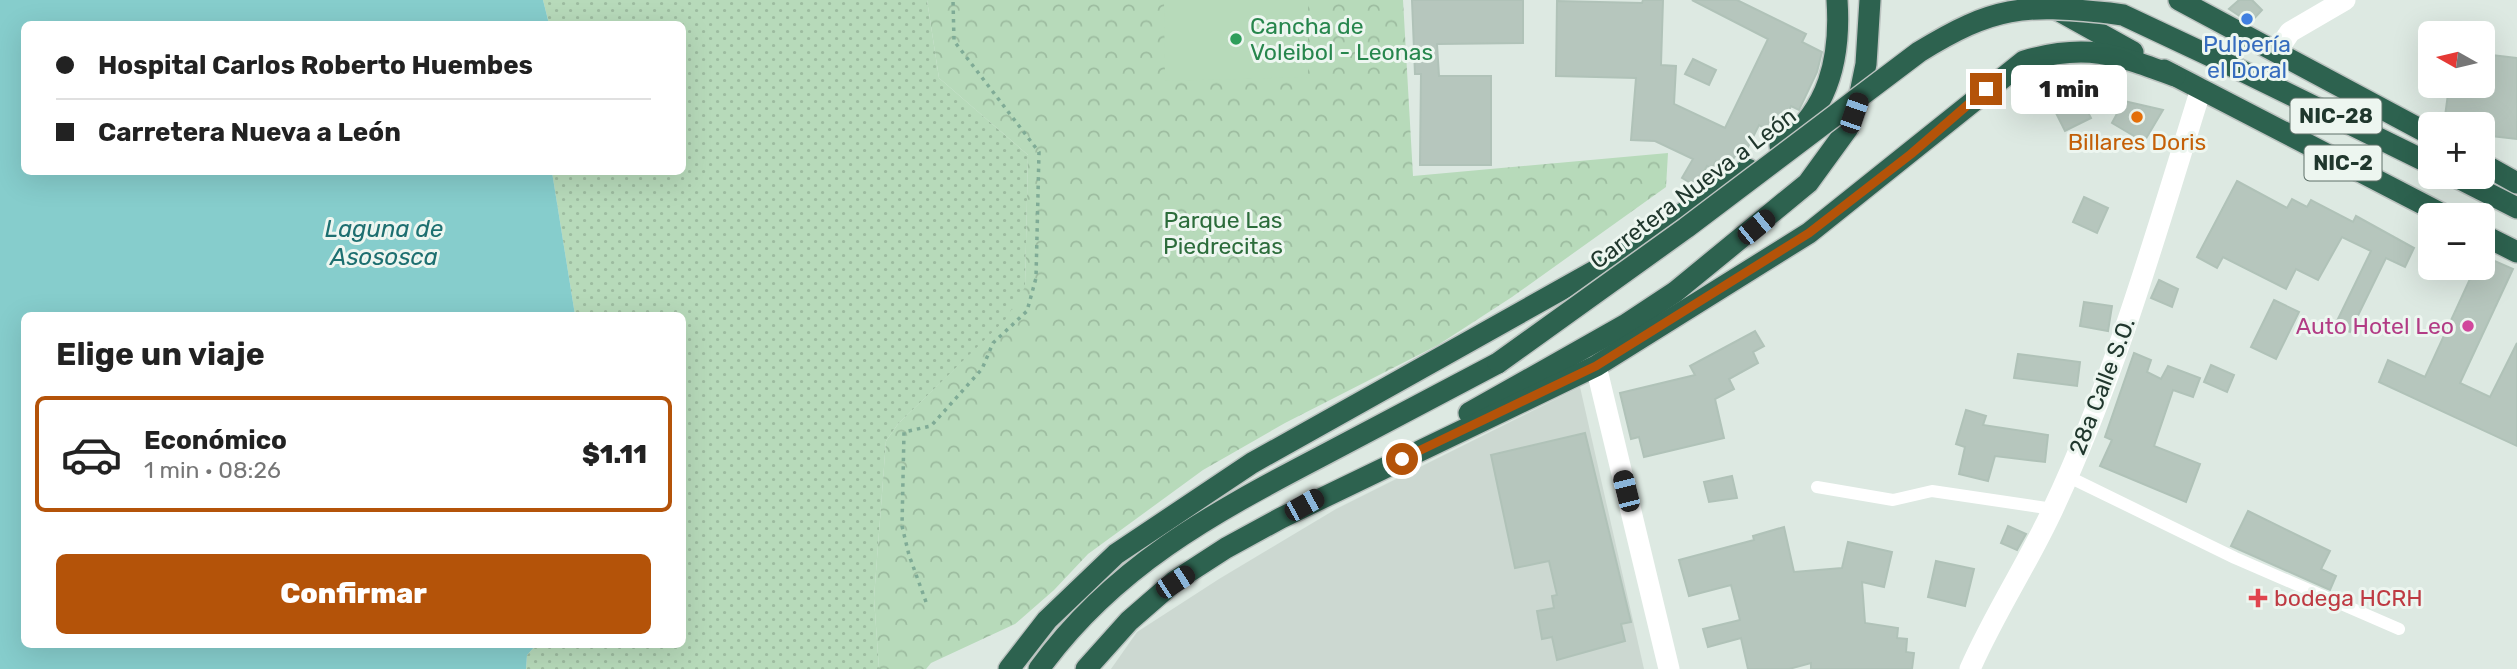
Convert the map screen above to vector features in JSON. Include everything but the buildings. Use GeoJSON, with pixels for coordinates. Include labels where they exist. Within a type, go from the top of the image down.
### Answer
{"type":"FeatureCollection","features":[{"type":"Feature","properties":{"kind":"highway"},"geometry":{"type":"LineString","coordinates":[[1009,669],[1047,620],[1116,554],[1252,463],[1616,259],[1792,137],[1821,103],[1833,71],[1839,32],[1838,0]]}},
{"type":"Feature","properties":{"kind":"highway"},"geometry":{"type":"LineString","coordinates":[[1086,669],[1129,621],[1175,582],[1226,548],[1626,325],[1675,292],[1808,183],[1848,128],[1859,98],[1866,64],[1870,0]]}},
{"type":"Feature","properties":{"kind":"highway","name":"NIC-2"},"geometry":{"type":"LineString","coordinates":[[2040,0],[2175,76],[2421,203]]}},
{"type":"Feature","properties":{"kind":"highway","name":"NIC-2"},"geometry":{"type":"LineString","coordinates":[[2179,0],[2418,128]]}},
{"type":"Feature","properties":{"kind":"highway","name":"Carretera Nueva a León"},"geometry":{"type":"LineString","coordinates":[[1039,669],[1059,642],[1103,594],[1159,549],[1214,513],[1498,363],[1686,228],[1919,52],[1958,28],[1997,12],[2059,8],[2123,15],[2418,158]]}},
{"type":"Feature","properties":{"kind":"highway"},"geometry":{"type":"LineString","coordinates":[[1281,518],[1596,366],[1809,233],[2024,61],[2053,53],[2091,50],[2124,57],[2175,76]]}},
{"type":"Feature","properties":{"kind":"highway"},"geometry":{"type":"LineString","coordinates":[[2495,171],[2517,183]]}},
{"type":"Feature","properties":{"kind":"highway"},"geometry":{"type":"LineString","coordinates":[[2480,189],[2517,208]]}},
{"type":"Feature","properties":{"kind":"highway"},"geometry":{"type":"LineString","coordinates":[[2495,241],[2517,252]]}},
{"type":"Feature","properties":{"kind":"street"},"geometry":{"type":"LineString","coordinates":[[2277,51],[2290,32],[2345,0]]}},
{"type":"Feature","properties":{"kind":"street","name":"28a Calle S.O."},"geometry":{"type":"LineString","coordinates":[[1970,669],[2053,509],[2067,476],[2136,297],[2201,89]]}},
{"type":"Feature","properties":{"kind":"street"},"geometry":{"type":"LineString","coordinates":[[1596,366],[1669,669]]}},
{"type":"Feature","properties":{"kind":"lane"},"geometry":{"type":"LineString","coordinates":[[2067,476],[2235,558],[2399,629]]}},
{"type":"Feature","properties":{"kind":"lane"},"geometry":{"type":"LineString","coordinates":[[1817,487],[1893,500],[1932,491],[2053,509]]}},
{"type":"Feature","properties":{"kind":"path"},"geometry":{"type":"LineString","coordinates":[[926,602],[902,526],[904,432],[931,426],[982,369],[993,343],[1027,311],[1036,278],[1039,152],[954,41],[953,0]]}},
{"type":"Feature","properties":{"kind":"shaded area"},"geometry":{"type":"Polygon","coordinates":[[[1580,387],[1644,669],[1111,669],[1137,632],[1219,579],[1336,509],[1580,387]]]}},
{"type":"Feature","properties":{"kind":"green space"},"geometry":{"type":"Polygon","coordinates":[[[543,0],[927,0],[939,78],[1028,155],[1025,288],[1006,320],[898,424],[886,441],[874,598],[879,669],[526,669],[527,655],[533,648],[686,648],[686,312],[575,312],[552,175],[686,175],[686,21],[548,21],[543,0]]]}},
{"type":"Feature","properties":{"kind":"green space","name":"Parque Las Piedrecitas"},"geometry":{"type":"Polygon","coordinates":[[[927,0],[1403,0],[1413,176],[1668,153],[1666,187],[1512,297],[1438,345],[1285,423],[1203,470],[1088,554],[1054,590],[1015,624],[931,663],[926,669],[879,669],[874,598],[886,441],[898,424],[1005,320],[1025,287],[1028,155],[939,78],[927,0]]]}},
{"type":"Feature","properties":{"kind":"green space","name":"Cancha de Voleibol - Leonas"},"geometry":{"type":"Polygon","coordinates":[[[1164,0],[1308,0],[1308,77],[1165,81],[1164,0]]]}},
{"type":"Feature","properties":{"kind":"water","name":"Laguna de Asososca"},"geometry":{"type":"Polygon","coordinates":[[[0,0],[543,0],[548,21],[21,21],[21,175],[552,175],[575,312],[21,312],[21,648],[533,648],[527,655],[526,669],[0,669],[0,0]]]}},
{"type":"Feature","properties":{"kind":"place","name":"Pulpería el Doral"},"geometry":{"type":"Point","coordinates":[2247,19]}},
{"type":"Feature","properties":{"kind":"place","name":"Cancha de Voleibol - Leonas"},"geometry":{"type":"Point","coordinates":[1236,39]}},
{"type":"Feature","properties":{"kind":"place","name":"Billares Doris"},"geometry":{"type":"Point","coordinates":[2137,117]}},
{"type":"Feature","properties":{"kind":"place","name":"Auto Hotel Leo"},"geometry":{"type":"Point","coordinates":[2468,326]}},
{"type":"Feature","properties":{"kind":"place","name":"bodega HCRH"},"geometry":{"type":"Point","coordinates":[2258,598]}},
{"type":"Feature","properties":{"kind":"route"},"geometry":{"type":"LineString","coordinates":[[1402,459],[1596,366],[1809,233],[1911,154],[1986,89]]}}]}
